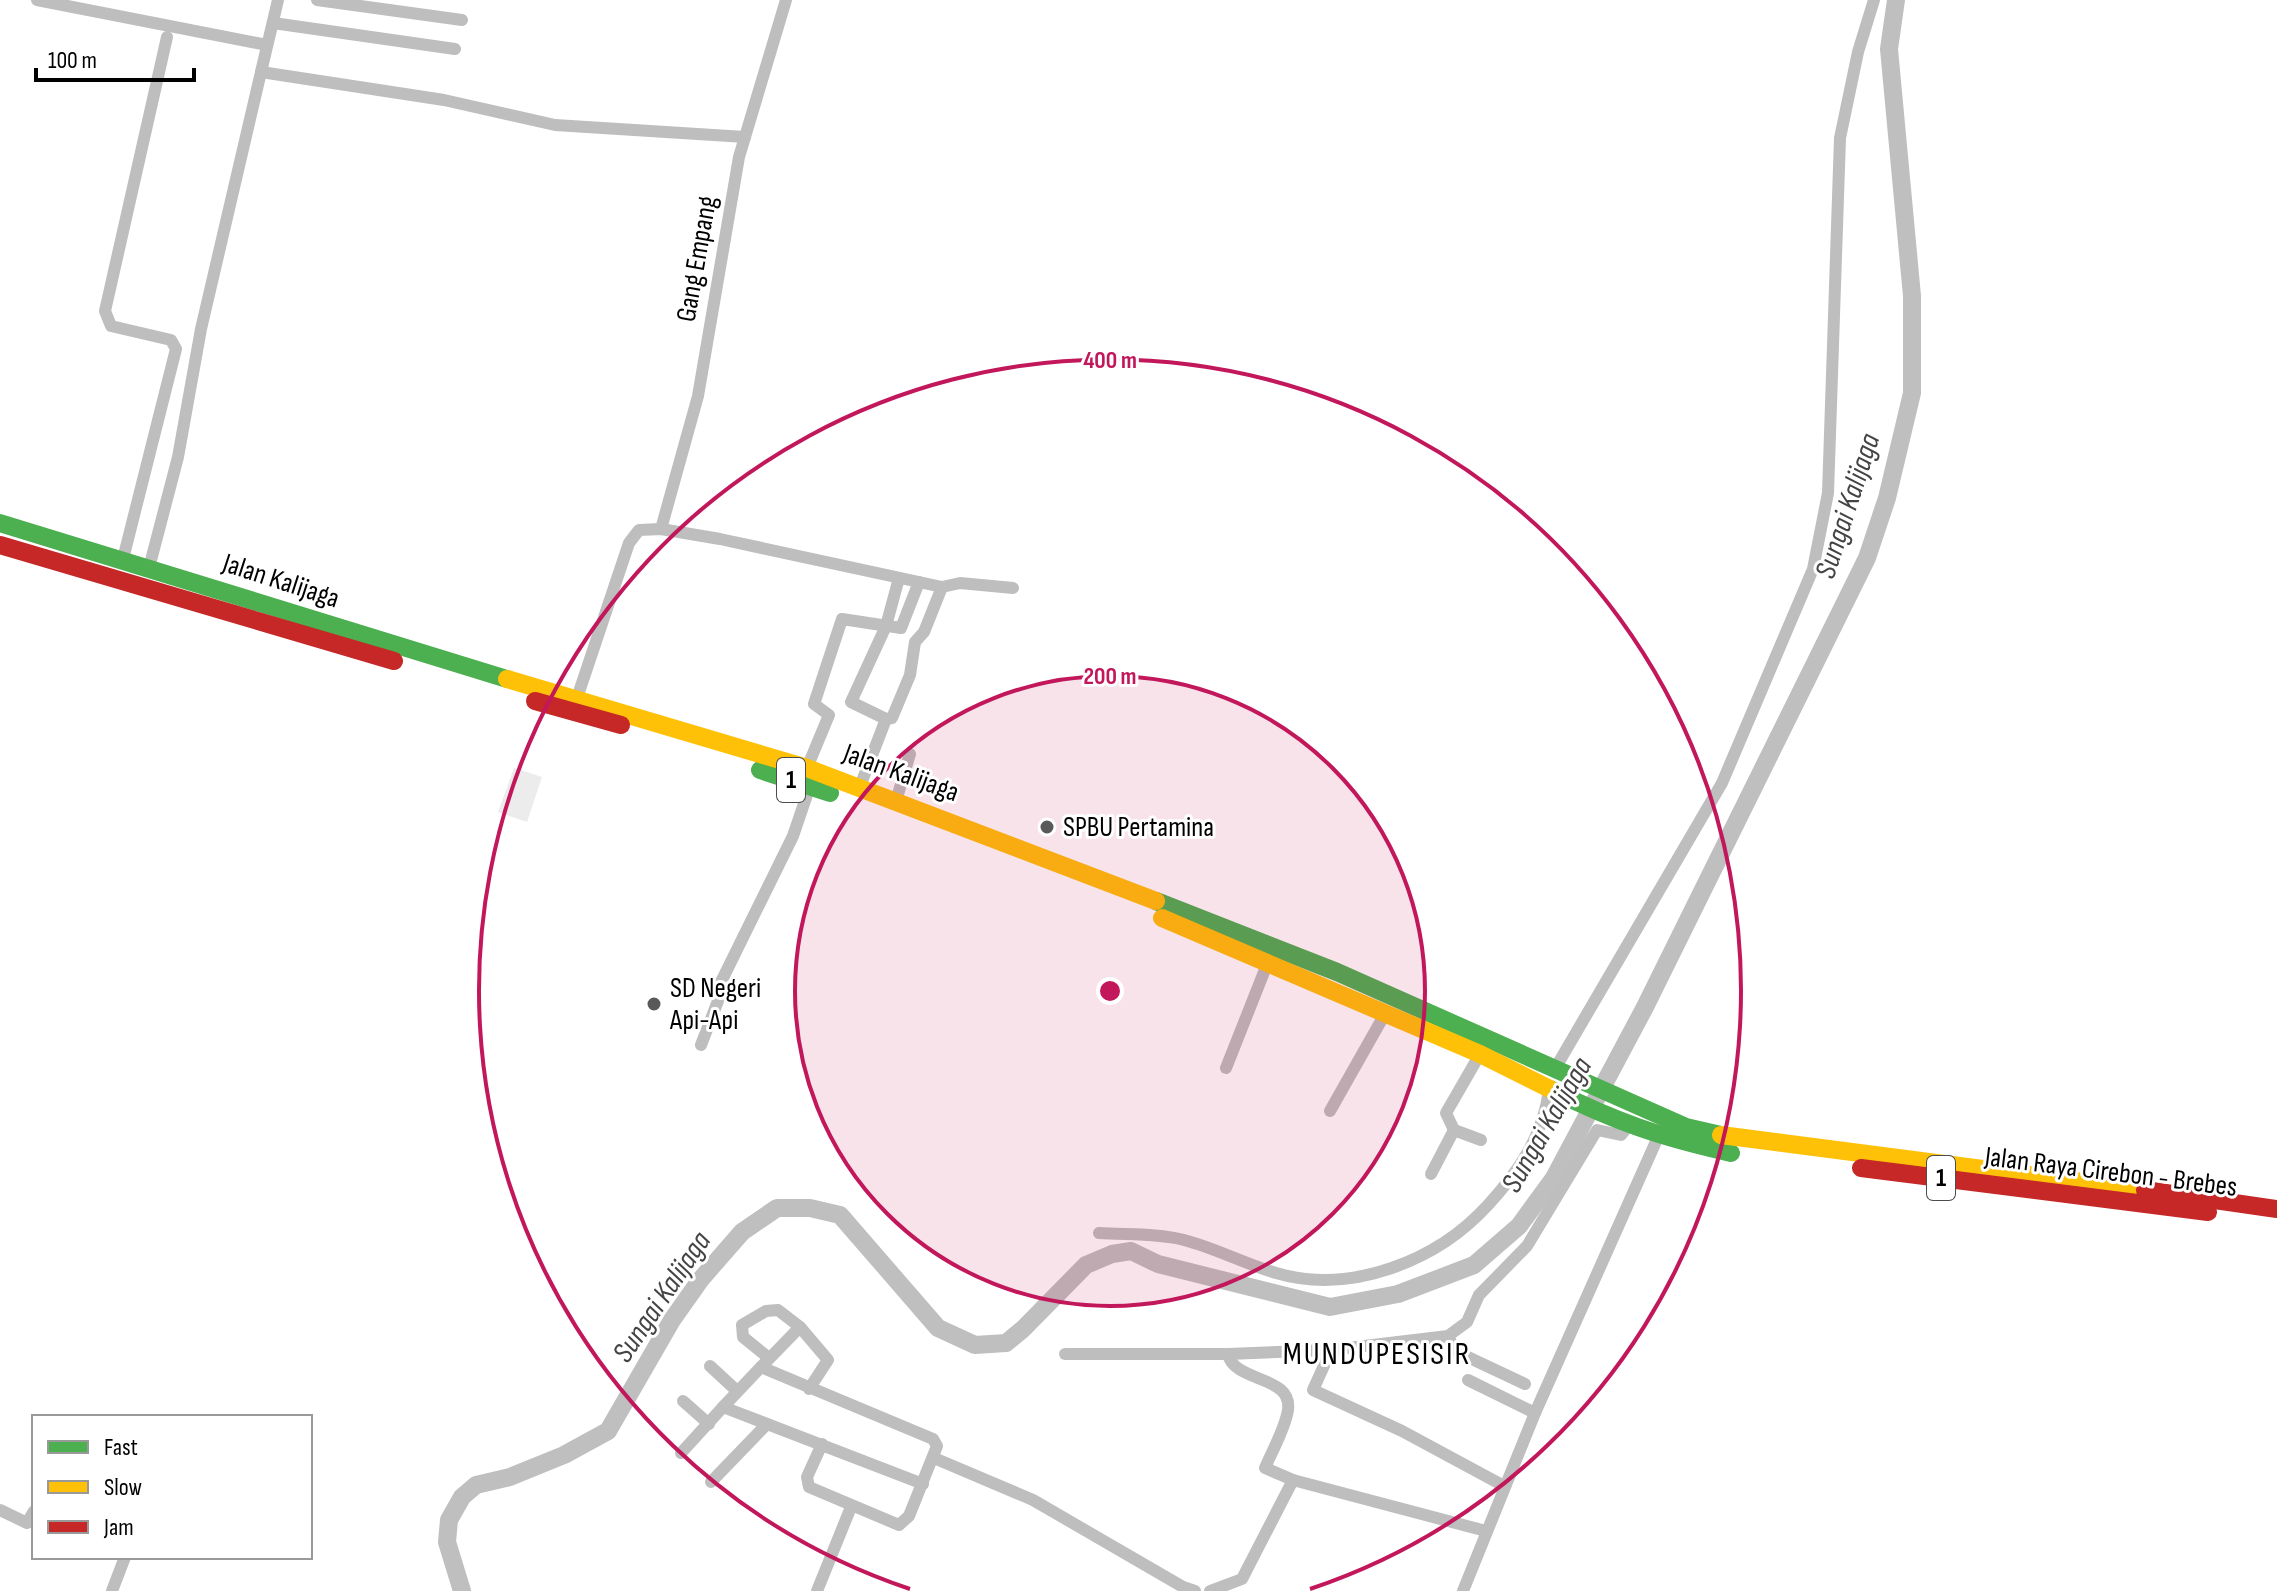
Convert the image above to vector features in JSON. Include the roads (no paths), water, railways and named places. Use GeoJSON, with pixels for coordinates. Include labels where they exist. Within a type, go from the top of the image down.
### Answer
{"type":"FeatureCollection","features":[{"type":"Feature","properties":{"kind":"highway","name":"Jalan Kalijaga"},"geometry":{"type":"LineString","coordinates":[[0,523],[83,546],[473,670],[577,698],[809,777],[1386,1012],[1480,1054],[1609,1119]]}},
{"type":"Feature","properties":{"kind":"highway","name":"Jalan Kalijaga"},"geometry":{"type":"LineString","coordinates":[[0,545],[249,621],[896,801],[1229,928],[1558,1068],[1621,1098]]}},
{"type":"Feature","properties":{"kind":"highway"},"geometry":{"type":"LineString","coordinates":[[79,567],[83,546]]}},
{"type":"Feature","properties":{"kind":"highway","name":"Jalan Raya Cirebon - Brebes"},"geometry":{"type":"LineString","coordinates":[[1621,1098],[1666,1121],[1741,1140],[1926,1159],[2277,1209]]}},
{"type":"Feature","properties":{"kind":"highway","name":"Jalan Raya Cirebon - Brebes"},"geometry":{"type":"LineString","coordinates":[[1609,1119],[1658,1137],[1739,1155],[2277,1222]]}},
{"type":"Feature","properties":{"kind":"street"},"geometry":{"type":"LineString","coordinates":[[37,0],[267,45]]}},
{"type":"Feature","properties":{"kind":"street"},"geometry":{"type":"LineString","coordinates":[[149,568],[178,457],[201,329],[278,0]]}},
{"type":"Feature","properties":{"kind":"street"},"geometry":{"type":"LineString","coordinates":[[317,0],[462,20]]}},
{"type":"Feature","properties":{"kind":"street","name":"Gang Empang"},"geometry":{"type":"LineString","coordinates":[[661,529],[698,396],[715,283],[745,137],[786,0]]}},
{"type":"Feature","properties":{"kind":"street"},"geometry":{"type":"LineString","coordinates":[[1558,1068],[1722,783],[1813,569],[1828,493],[1840,138],[1858,52],[1874,0]]}},
{"type":"Feature","properties":{"kind":"street"},"geometry":{"type":"LineString","coordinates":[[273,23],[455,49]]}},
{"type":"Feature","properties":{"kind":"street"},"geometry":{"type":"LineString","coordinates":[[123,559],[176,349],[171,340],[111,326],[105,311],[167,37]]}},
{"type":"Feature","properties":{"kind":"street"},"geometry":{"type":"LineString","coordinates":[[261,72],[444,100],[555,125],[745,137]]}},
{"type":"Feature","properties":{"kind":"street"},"geometry":{"type":"LineString","coordinates":[[577,698],[629,543],[639,530],[661,529],[942,587],[960,583],[1013,588]]}},
{"type":"Feature","properties":{"kind":"street"},"geometry":{"type":"LineString","coordinates":[[899,578],[886,626],[851,702],[886,719],[892,718],[899,703],[912,667],[915,642],[924,632],[942,587]]}},
{"type":"Feature","properties":{"kind":"street"},"geometry":{"type":"LineString","coordinates":[[701,1045],[721,993],[721,982],[793,836],[829,715],[814,704],[842,619],[903,626],[919,582]]}},
{"type":"Feature","properties":{"kind":"street"},"geometry":{"type":"LineString","coordinates":[[859,789],[886,719]]}},
{"type":"Feature","properties":{"kind":"street"},"geometry":{"type":"LineString","coordinates":[[896,801],[910,754]]}},
{"type":"Feature","properties":{"kind":"street"},"geometry":{"type":"LineString","coordinates":[[1226,1068],[1268,962]]}},
{"type":"Feature","properties":{"kind":"street"},"geometry":{"type":"LineString","coordinates":[[1330,1111],[1386,1012]]}},
{"type":"Feature","properties":{"kind":"street"},"geometry":{"type":"LineString","coordinates":[[1480,1054],[1446,1113],[1454,1130],[1481,1140]]}},
{"type":"Feature","properties":{"kind":"street"},"geometry":{"type":"LineString","coordinates":[[1099,1233],[1186,1240],[1293,1277],[1351,1277],[1387,1270],[1452,1236],[1497,1195],[1538,1136],[1552,1090]]}},
{"type":"Feature","properties":{"kind":"street"},"geometry":{"type":"LineString","coordinates":[[1065,1354],[1228,1354],[1331,1350],[1448,1336],[1467,1322],[1479,1295],[1527,1246],[1597,1130],[1621,1135],[1628,1126]]}},
{"type":"Feature","properties":{"kind":"street"},"geometry":{"type":"LineString","coordinates":[[1431,1174],[1454,1130]]}},
{"type":"Feature","properties":{"kind":"street"},"geometry":{"type":"LineString","coordinates":[[1463,1591],[1535,1413],[1658,1137]]}},
{"type":"Feature","properties":{"kind":"street"},"geometry":{"type":"LineString","coordinates":[[809,1389],[828,1360],[800,1327],[774,1310],[742,1325],[743,1337],[765,1362],[809,1389],[933,1439],[937,1444],[923,1484],[902,1524],[851,1507],[807,1484],[807,1477],[822,1444]]}},
{"type":"Feature","properties":{"kind":"street"},"geometry":{"type":"LineString","coordinates":[[681,1453],[800,1327]]}},
{"type":"Feature","properties":{"kind":"street"},"geometry":{"type":"LineString","coordinates":[[1448,1336],[1455,1351],[1525,1384]]}},
{"type":"Feature","properties":{"kind":"street"},"geometry":{"type":"LineString","coordinates":[[1331,1350],[1313,1390],[1402,1431],[1504,1486]]}},
{"type":"Feature","properties":{"kind":"street"},"geometry":{"type":"LineString","coordinates":[[1228,1354],[1236,1367],[1286,1395],[1288,1411],[1265,1468],[1293,1480],[1486,1531]]}},
{"type":"Feature","properties":{"kind":"street"},"geometry":{"type":"LineString","coordinates":[[710,1366],[737,1391]]}},
{"type":"Feature","properties":{"kind":"street"},"geometry":{"type":"LineString","coordinates":[[1468,1380],[1535,1413]]}},
{"type":"Feature","properties":{"kind":"street"},"geometry":{"type":"LineString","coordinates":[[683,1401],[709,1424]]}},
{"type":"Feature","properties":{"kind":"street"},"geometry":{"type":"LineString","coordinates":[[723,1407],[923,1484]]}},
{"type":"Feature","properties":{"kind":"street"},"geometry":{"type":"LineString","coordinates":[[711,1482],[767,1424]]}},
{"type":"Feature","properties":{"kind":"street"},"geometry":{"type":"LineString","coordinates":[[934,1458],[1033,1500],[1195,1591]]}},
{"type":"Feature","properties":{"kind":"street"},"geometry":{"type":"LineString","coordinates":[[1210,1591],[1242,1579],[1293,1480]]}},
{"type":"Feature","properties":{"kind":"street"},"geometry":{"type":"LineString","coordinates":[[817,1591],[851,1507]]}},
{"type":"Feature","properties":{"kind":"street"},"geometry":{"type":"LineString","coordinates":[[0,1510],[27,1523],[32,1514]]}},
{"type":"Feature","properties":{"kind":"street"},"geometry":{"type":"LineString","coordinates":[[112,1591],[122,1559]]}},
{"type":"Feature","properties":{"kind":"waterway","name":"Sungai Kalijaga"},"geometry":{"type":"LineString","coordinates":[[462,1591],[447,1542],[449,1520],[462,1497],[476,1485],[510,1477],[564,1455],[608,1431],[672,1320],[701,1279],[742,1232],[777,1208],[810,1208],[840,1215],[938,1328],[975,1345],[1006,1343],[1086,1265],[1112,1254],[1131,1251],[1158,1264],[1330,1307],[1398,1294],[1474,1265],[1519,1226],[1554,1178],[1645,1007],[1867,558],[1887,498],[1912,393],[1912,296],[1889,49],[1896,0]]}},
{"type":"Feature","properties":{"kind":"place","name":"SPBU Pertamina"},"geometry":{"type":"Point","coordinates":[1047,827]}},
{"type":"Feature","properties":{"kind":"place","name":"SD Negeri Api-Api"},"geometry":{"type":"Point","coordinates":[654,1004]}},
{"type":"Feature","properties":{"kind":"district","name":"MUNDUPESISIR"},"geometry":{"type":"Point","coordinates":[1377,1354]}}]}
